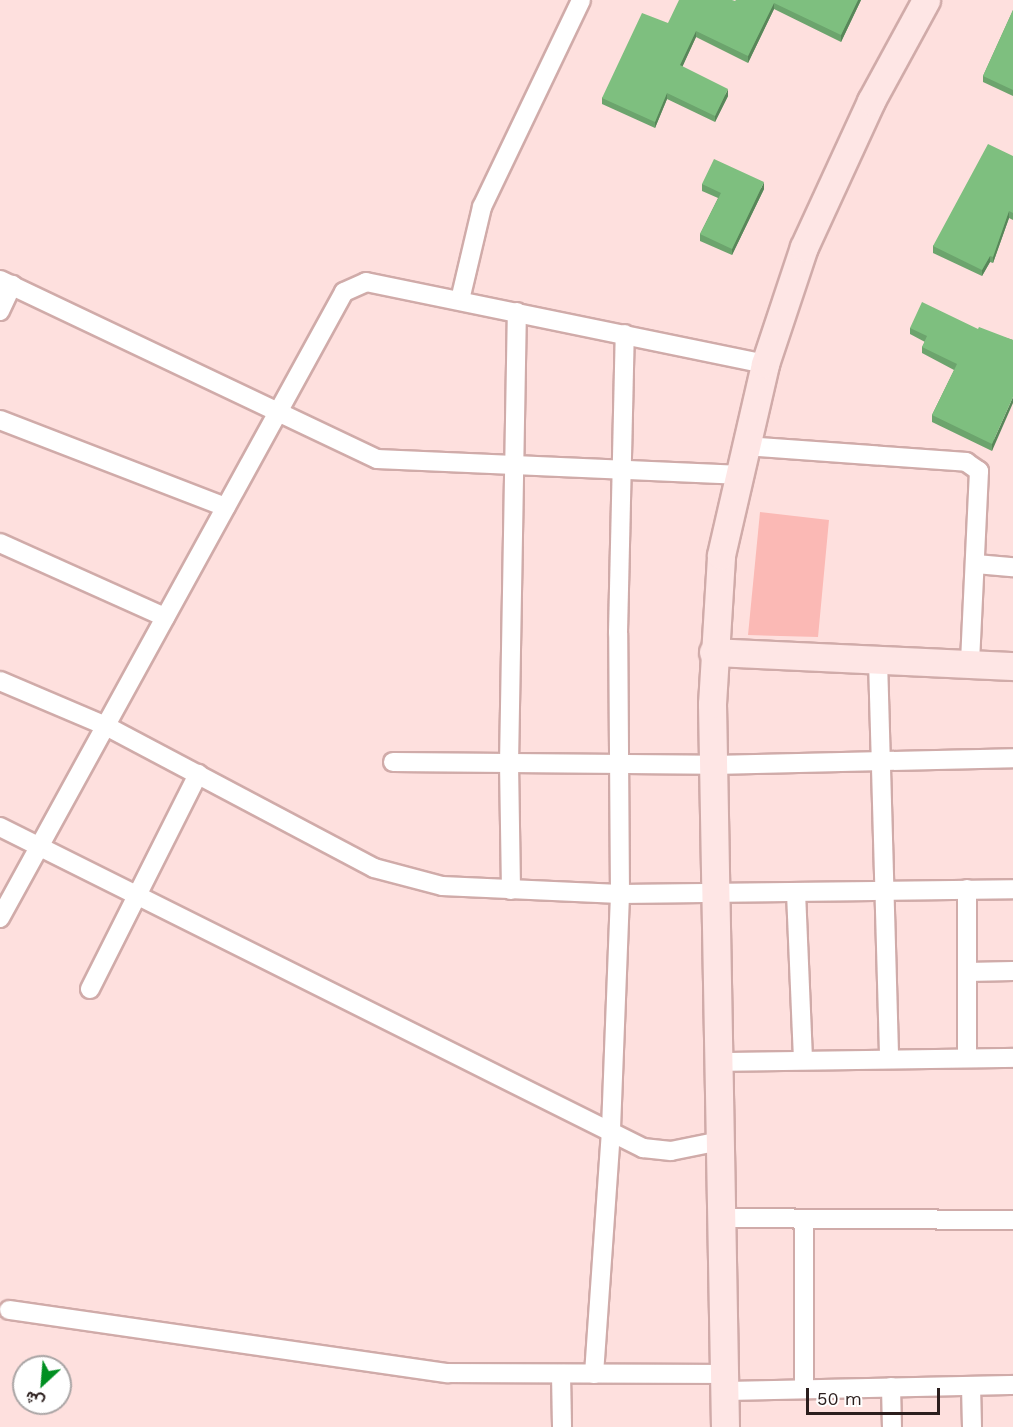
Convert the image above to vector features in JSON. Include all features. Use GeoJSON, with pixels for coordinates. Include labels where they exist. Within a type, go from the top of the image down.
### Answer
{"type":"FeatureCollection","features":[{"type":"Feature","properties":{"kind":"street"},"geometry":{"type":"LineString","coordinates":[[460,300],[482,207],[581,0]]}},
{"type":"Feature","properties":{"kind":"street"},"geometry":{"type":"LineString","coordinates":[[725,1427],[713,765],[713,652],[721,555],[737,475],[765,364],[804,247],[832,181],[926,0]]}},
{"type":"Feature","properties":{"kind":"street"},"geometry":{"type":"LineString","coordinates":[[0,311],[6,282],[280,410],[377,459],[513,463],[737,475]]}},
{"type":"Feature","properties":{"kind":"street"},"geometry":{"type":"LineString","coordinates":[[0,918],[344,292],[366,282],[765,364]]}},
{"type":"Feature","properties":{"kind":"street"},"geometry":{"type":"LineString","coordinates":[[511,890],[509,764],[517,312]]}},
{"type":"Feature","properties":{"kind":"street"},"geometry":{"type":"LineString","coordinates":[[594,1374],[611,1129],[620,894],[618,765],[626,334]]}},
{"type":"Feature","properties":{"kind":"street"},"geometry":{"type":"LineString","coordinates":[[0,420],[226,507]]}},
{"type":"Feature","properties":{"kind":"street"},"geometry":{"type":"LineString","coordinates":[[745,446],[966,462],[978,471],[981,487],[970,663]]}},
{"type":"Feature","properties":{"kind":"street"},"geometry":{"type":"LineString","coordinates":[[0,543],[165,617]]}},
{"type":"Feature","properties":{"kind":"street"},"geometry":{"type":"LineString","coordinates":[[976,564],[1013,567]]}},
{"type":"Feature","properties":{"kind":"street"},"geometry":{"type":"LineString","coordinates":[[713,652],[1013,666]]}},
{"type":"Feature","properties":{"kind":"street"},"geometry":{"type":"LineString","coordinates":[[878,660],[888,1059]]}},
{"type":"Feature","properties":{"kind":"street"},"geometry":{"type":"LineString","coordinates":[[0,681],[106,726],[374,868],[442,886],[620,894],[1013,889]]}},
{"type":"Feature","properties":{"kind":"street"},"geometry":{"type":"LineString","coordinates":[[393,762],[713,765],[880,759],[1013,758]]}},
{"type":"Feature","properties":{"kind":"street"},"geometry":{"type":"LineString","coordinates":[[90,989],[135,894],[198,774]]}},
{"type":"Feature","properties":{"kind":"street"},"geometry":{"type":"LineString","coordinates":[[0,827],[611,1129],[643,1148],[671,1151],[720,1141]]}},
{"type":"Feature","properties":{"kind":"street"},"geometry":{"type":"LineString","coordinates":[[967,889],[967,1058]]}},
{"type":"Feature","properties":{"kind":"street"},"geometry":{"type":"LineString","coordinates":[[796,892],[803,1059]]}},
{"type":"Feature","properties":{"kind":"street"},"geometry":{"type":"LineString","coordinates":[[966,972],[1013,971]]}},
{"type":"Feature","properties":{"kind":"street"},"geometry":{"type":"LineString","coordinates":[[719,1062],[803,1059],[1013,1058]]}},
{"type":"Feature","properties":{"kind":"street"},"geometry":{"type":"LineString","coordinates":[[721,1218],[1013,1220]]}},
{"type":"Feature","properties":{"kind":"street"},"geometry":{"type":"LineString","coordinates":[[804,1219],[804,1388]]}},
{"type":"Feature","properties":{"kind":"street"},"geometry":{"type":"LineString","coordinates":[[9,1310],[448,1373],[594,1374],[804,1388],[1013,1385]]}},
{"type":"Feature","properties":{"kind":"street"},"geometry":{"type":"LineString","coordinates":[[561,1374],[562,1427]]}},
{"type":"Feature","properties":{"kind":"street"},"geometry":{"type":"LineString","coordinates":[[971,1386],[972,1427]]}},
{"type":"Feature","properties":{"kind":"street"},"geometry":{"type":"LineString","coordinates":[[891,1387],[892,1427]]}},
{"type":"Feature","properties":{"kind":"shaded area"},"geometry":{"type":"Polygon","coordinates":[[[760,512],[829,520],[818,637],[748,635],[760,512]]]}},
{"type":"Feature","properties":{"kind":"building"},"geometry":{"type":"Polygon","coordinates":[[[679,0],[858,0],[841,35],[774,3],[748,56],[696,31],[680,65],[728,89],[715,116],[667,93],[655,122],[602,98],[642,13],[668,23],[679,0]]]}},
{"type":"Feature","properties":{"kind":"building"},"geometry":{"type":"Polygon","coordinates":[[[1013,10],[1013,90],[983,76],[1013,10]]]}},
{"type":"Feature","properties":{"kind":"building"},"geometry":{"type":"Polygon","coordinates":[[[988,144],[1013,156],[1013,213],[1009,211],[993,257],[990,256],[982,270],[933,246],[988,144]]]}},
{"type":"Feature","properties":{"kind":"building"},"geometry":{"type":"Polygon","coordinates":[[[714,159],[764,182],[732,249],[700,234],[721,193],[702,184],[714,159]]]}},
{"type":"Feature","properties":{"kind":"building"},"geometry":{"type":"Polygon","coordinates":[[[922,302],[978,329],[979,327],[1013,340],[1013,397],[992,444],[932,415],[957,364],[922,347],[927,336],[910,328],[922,302]]]}}]}
